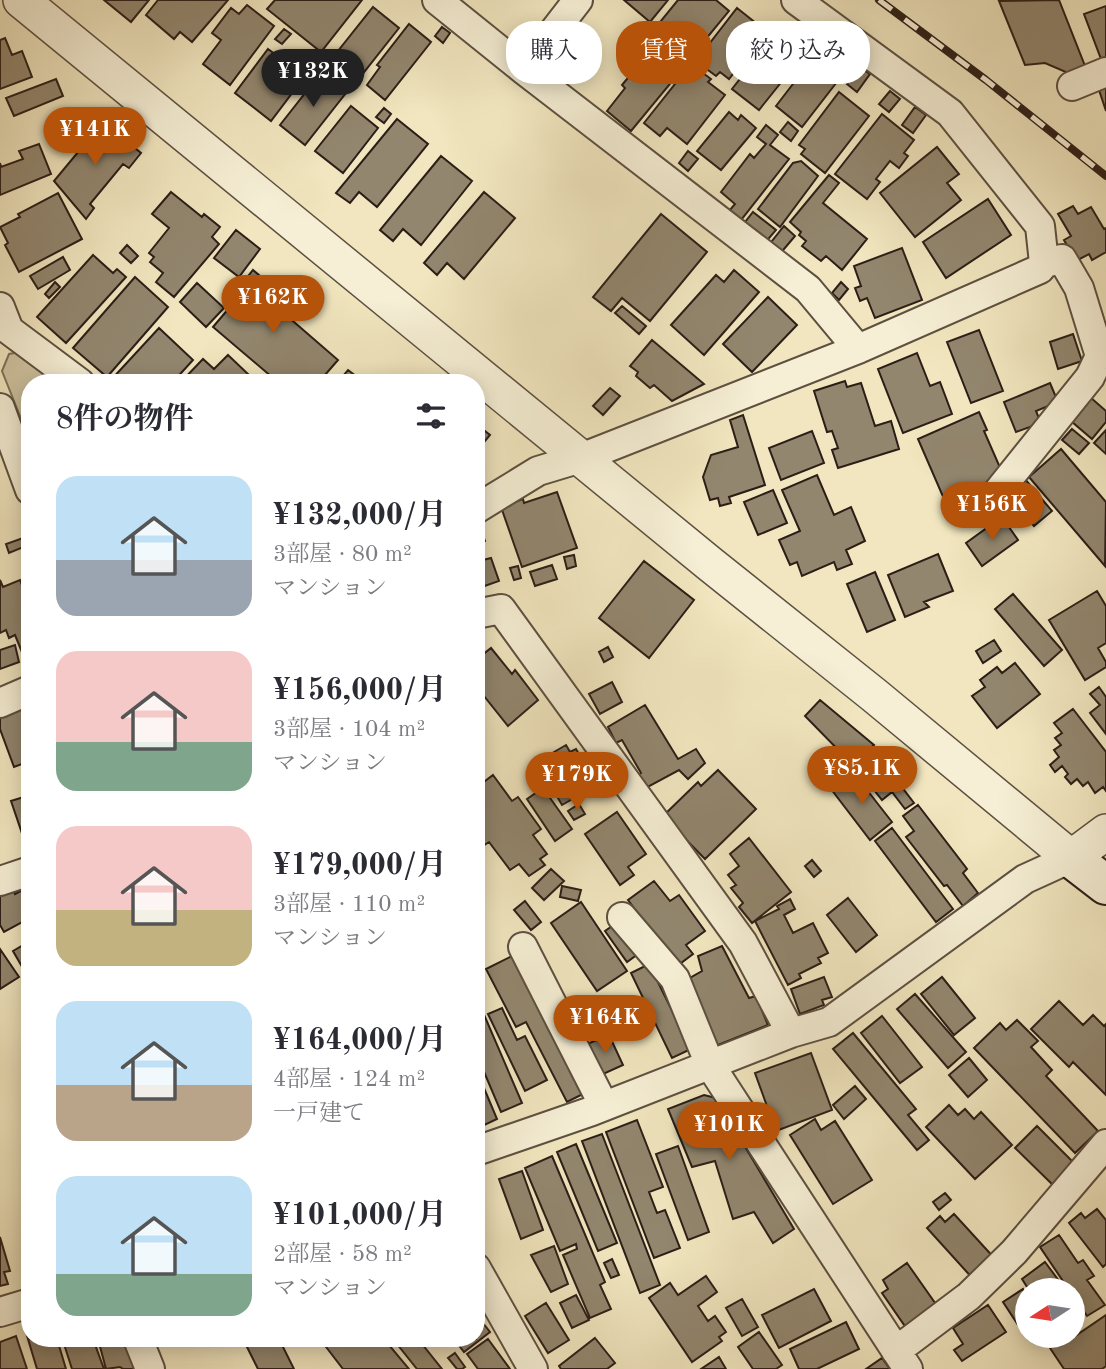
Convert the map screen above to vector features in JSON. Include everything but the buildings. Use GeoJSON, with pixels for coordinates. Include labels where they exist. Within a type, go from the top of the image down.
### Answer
{"type":"FeatureCollection","features":[{"type":"Feature","properties":{"kind":"main road"},"geometry":{"type":"LineString","coordinates":[[1071,858],[1106,885]]}},
{"type":"Feature","properties":{"kind":"street"},"geometry":{"type":"LineString","coordinates":[[0,6],[16,0]]}},
{"type":"Feature","properties":{"kind":"street"},"geometry":{"type":"LineString","coordinates":[[21,0],[478,374]]}},
{"type":"Feature","properties":{"kind":"street"},"geometry":{"type":"LineString","coordinates":[[437,0],[506,56]]}},
{"type":"Feature","properties":{"kind":"street"},"geometry":{"type":"LineString","coordinates":[[562,21],[578,0]]}},
{"type":"Feature","properties":{"kind":"street"},"geometry":{"type":"LineString","coordinates":[[485,505],[538,471],[581,458],[858,349],[1040,269],[1044,262],[1040,226],[950,113],[796,0]]}},
{"type":"Feature","properties":{"kind":"street"},"geometry":{"type":"LineString","coordinates":[[1072,86],[1106,72]]}},
{"type":"Feature","properties":{"kind":"street"},"geometry":{"type":"LineString","coordinates":[[542,84],[808,289],[858,349]]}},
{"type":"Feature","properties":{"kind":"street"},"geometry":{"type":"LineString","coordinates":[[988,504],[1090,377],[1103,353],[1079,288],[1062,259],[1044,262]]}},
{"type":"Feature","properties":{"kind":"street"},"geometry":{"type":"LineString","coordinates":[[3,326],[68,374]]}},
{"type":"Feature","properties":{"kind":"street"},"geometry":{"type":"LineString","coordinates":[[485,379],[1071,858]]}},
{"type":"Feature","properties":{"kind":"street"},"geometry":{"type":"LineString","coordinates":[[0,408],[21,465]]}},
{"type":"Feature","properties":{"kind":"street"},"geometry":{"type":"LineString","coordinates":[[485,612],[501,608],[743,943],[791,1033]]}},
{"type":"Feature","properties":{"kind":"street"},"geometry":{"type":"LineString","coordinates":[[0,703],[21,694]]}},
{"type":"Feature","properties":{"kind":"street"},"geometry":{"type":"LineString","coordinates":[[485,1148],[604,1106],[791,1033],[829,1022],[1025,878],[1071,858],[1106,832]]}},
{"type":"Feature","properties":{"kind":"street"},"geometry":{"type":"LineString","coordinates":[[0,881],[21,874]]}},
{"type":"Feature","properties":{"kind":"street"},"geometry":{"type":"LineString","coordinates":[[622,917],[675,979],[710,1065],[902,1360],[1014,1252],[1106,1144]]}},
{"type":"Feature","properties":{"kind":"street"},"geometry":{"type":"LineString","coordinates":[[523,947],[604,1106]]}},
{"type":"Feature","properties":{"kind":"street"},"geometry":{"type":"LineString","coordinates":[[485,1284],[533,1369]]}},
{"type":"Feature","properties":{"kind":"street"},"geometry":{"type":"LineString","coordinates":[[0,1311],[21,1305]]}},
{"type":"Feature","properties":{"kind":"street"},"geometry":{"type":"LineString","coordinates":[[141,1347],[150,1369]]}},
{"type":"Feature","properties":{"kind":"shaded area"},"geometry":{"type":"Polygon","coordinates":[[[20,352],[48,374],[21,374],[21,418],[2,371],[9,354],[20,352]]]}},
{"type":"Feature","properties":{"kind":"railway"},"geometry":{"type":"LineString","coordinates":[[879,0],[986,80],[1106,176]]}}]}
